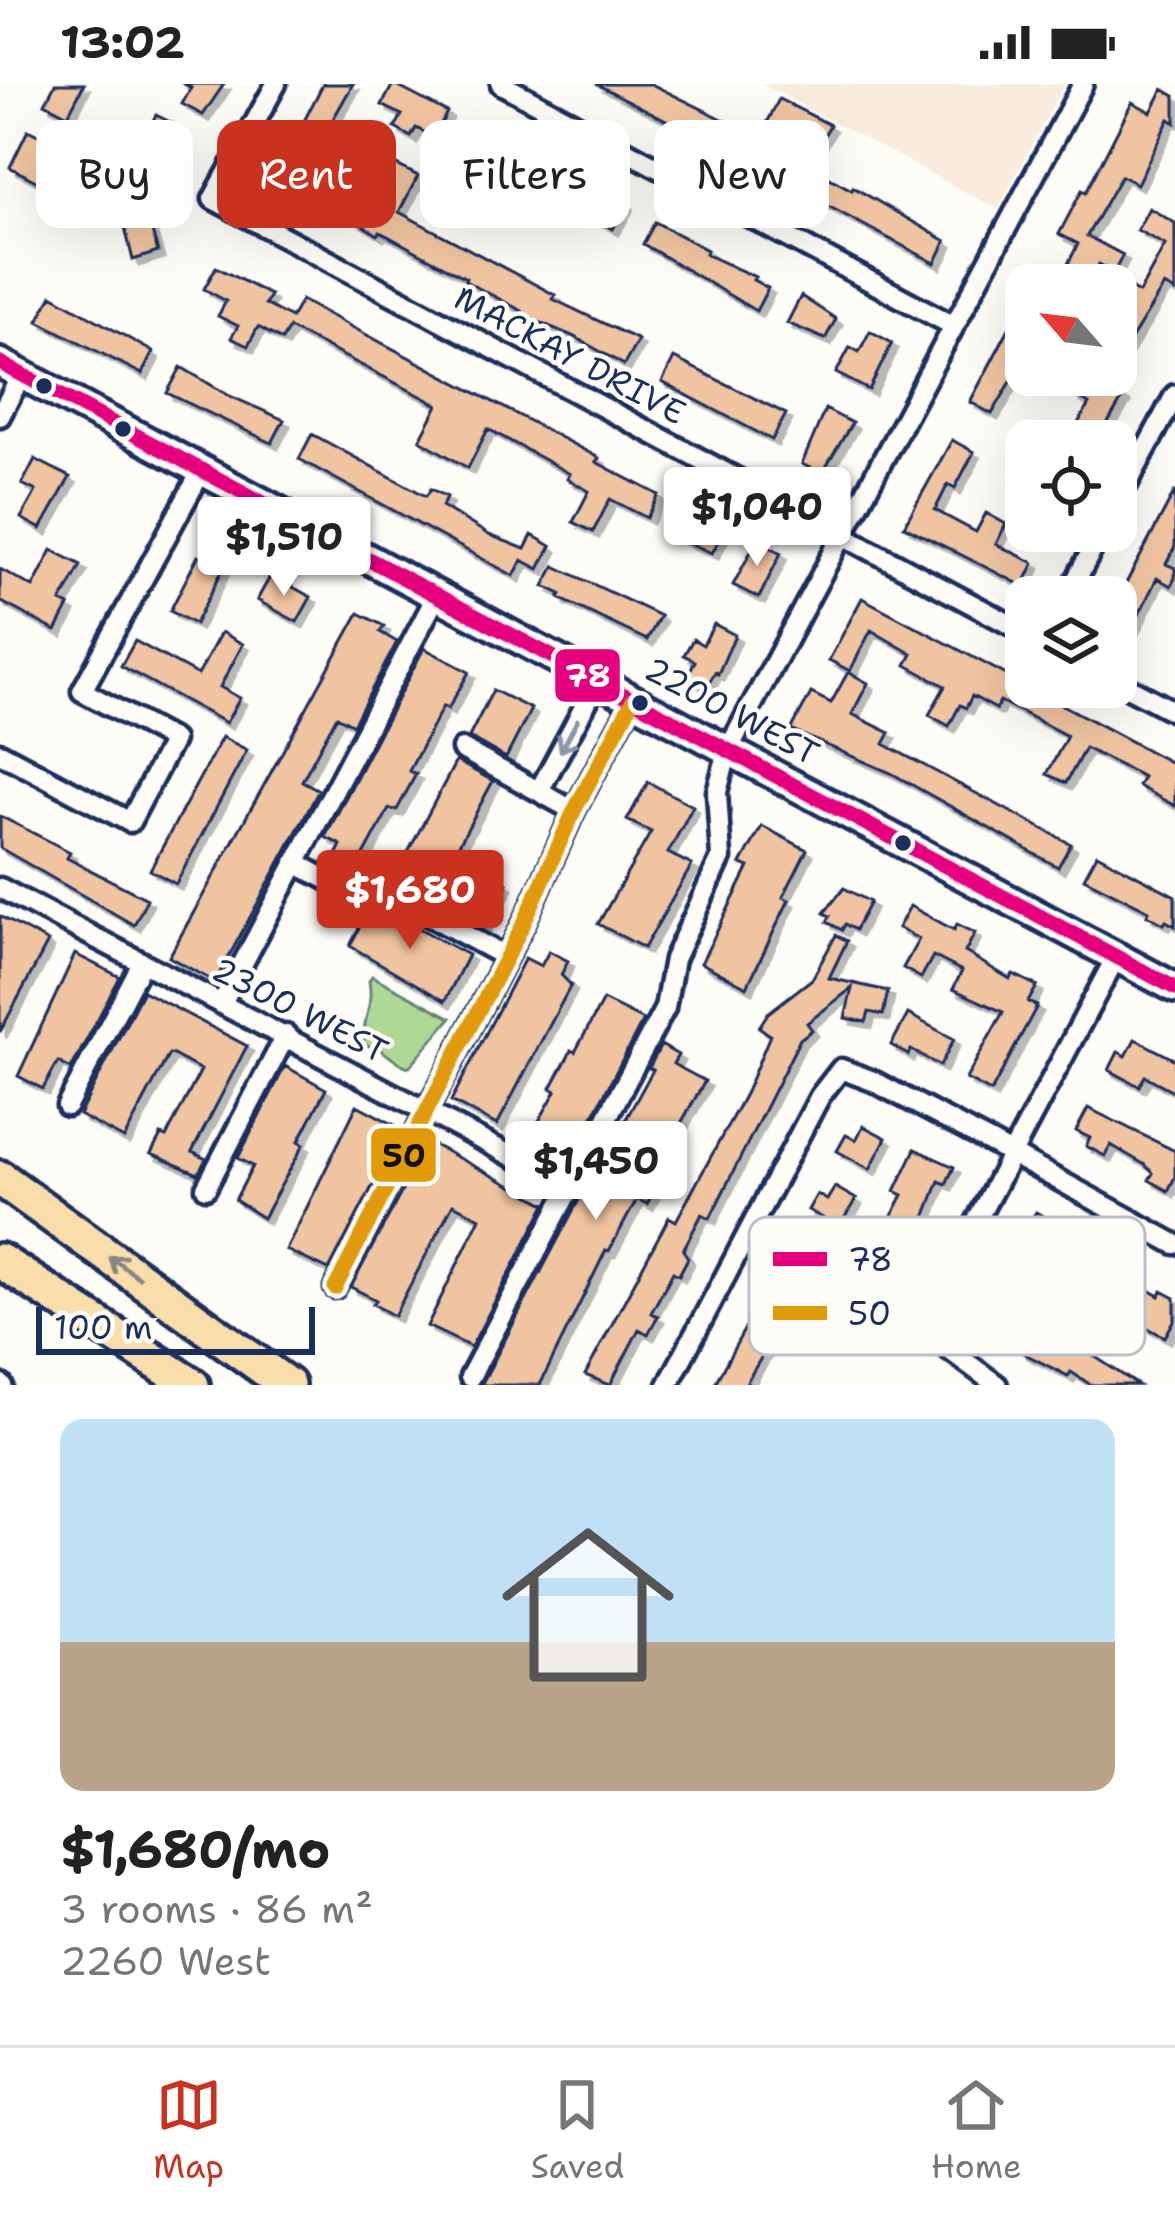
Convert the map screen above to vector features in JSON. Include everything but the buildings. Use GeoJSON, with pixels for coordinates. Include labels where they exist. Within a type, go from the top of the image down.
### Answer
{"type":"FeatureCollection","features":[{"type":"Feature","properties":{"kind":"highway"},"geometry":{"type":"LineString","coordinates":[[0,1178],[287,1385]]}},
{"type":"Feature","properties":{"kind":"highway"},"geometry":{"type":"LineString","coordinates":[[0,1261],[191,1385]]}},
{"type":"Feature","properties":{"kind":"street","name":"MACKAY DRIVE"},"geometry":{"type":"LineString","coordinates":[[276,84],[213,199],[1005,622]]}},
{"type":"Feature","properties":{"kind":"street"},"geometry":{"type":"LineString","coordinates":[[501,84],[954,326]]}},
{"type":"Feature","properties":{"kind":"street"},"geometry":{"type":"LineString","coordinates":[[470,1377],[661,1019],[674,958],[721,858],[717,792],[728,750],[1083,84]]}},
{"type":"Feature","properties":{"kind":"street"},"geometry":{"type":"LineString","coordinates":[[0,416],[11,369]]}},
{"type":"Feature","properties":{"kind":"street","name":"2200 WEST"},"geometry":{"type":"LineString","coordinates":[[11,369],[1175,988]]}},
{"type":"Feature","properties":{"kind":"street"},"geometry":{"type":"LineString","coordinates":[[1137,466],[1175,395]]}},
{"type":"Feature","properties":{"kind":"street"},"geometry":{"type":"LineString","coordinates":[[0,753],[130,822],[173,740],[82,692],[202,470]]}},
{"type":"Feature","properties":{"kind":"street"},"geometry":{"type":"LineString","coordinates":[[223,1001],[437,595]]}},
{"type":"Feature","properties":{"kind":"street"},"geometry":{"type":"LineString","coordinates":[[539,791],[598,681]]}},
{"type":"Feature","properties":{"kind":"street"},"geometry":{"type":"LineString","coordinates":[[1137,692],[1175,712]]}},
{"type":"Feature","properties":{"kind":"street"},"geometry":{"type":"LineString","coordinates":[[334,1288],[633,700]]}},
{"type":"Feature","properties":{"kind":"street"},"geometry":{"type":"LineString","coordinates":[[461,749],[574,811]]}},
{"type":"Feature","properties":{"kind":"street"},"geometry":{"type":"LineString","coordinates":[[296,863],[350,891],[387,892],[506,957]]}},
{"type":"Feature","properties":{"kind":"street","name":"2300 WEST"},"geometry":{"type":"LineString","coordinates":[[0,888],[571,1187]]}},
{"type":"Feature","properties":{"kind":"street"},"geometry":{"type":"LineString","coordinates":[[978,1217],[1116,957]]}},
{"type":"Feature","properties":{"kind":"street"},"geometry":{"type":"LineString","coordinates":[[67,1106],[142,964]]}},
{"type":"Feature","properties":{"kind":"street"},"geometry":{"type":"LineString","coordinates":[[206,1187],[286,1035]]}},
{"type":"Feature","properties":{"kind":"street"},"geometry":{"type":"LineString","coordinates":[[756,1217],[820,1096],[842,1069],[873,1081],[1126,1217]]}},
{"type":"Feature","properties":{"kind":"street"},"geometry":{"type":"LineString","coordinates":[[1145,1227],[1175,1244]]}},
{"type":"Feature","properties":{"kind":"street"},"geometry":{"type":"LineString","coordinates":[[668,1385],[749,1231]]}},
{"type":"Feature","properties":{"kind":"street"},"geometry":{"type":"LineString","coordinates":[[956,1355],[997,1385]]}},
{"type":"Feature","properties":{"kind":"shaded area"},"geometry":{"type":"Polygon","coordinates":[[[762,84],[1064,84],[998,209],[762,84]]]}},
{"type":"Feature","properties":{"kind":"green space"},"geometry":{"type":"Polygon","coordinates":[[[372,976],[451,1018],[409,1067],[364,1045],[372,976]]]}},
{"type":"Feature","properties":{"kind":"transit line","name":"78"},"geometry":{"type":"LineString","coordinates":[[0,363],[1175,988]]}},
{"type":"Feature","properties":{"kind":"transit line","name":"50"},"geometry":{"type":"LineString","coordinates":[[335,1288],[633,700]]}}]}
